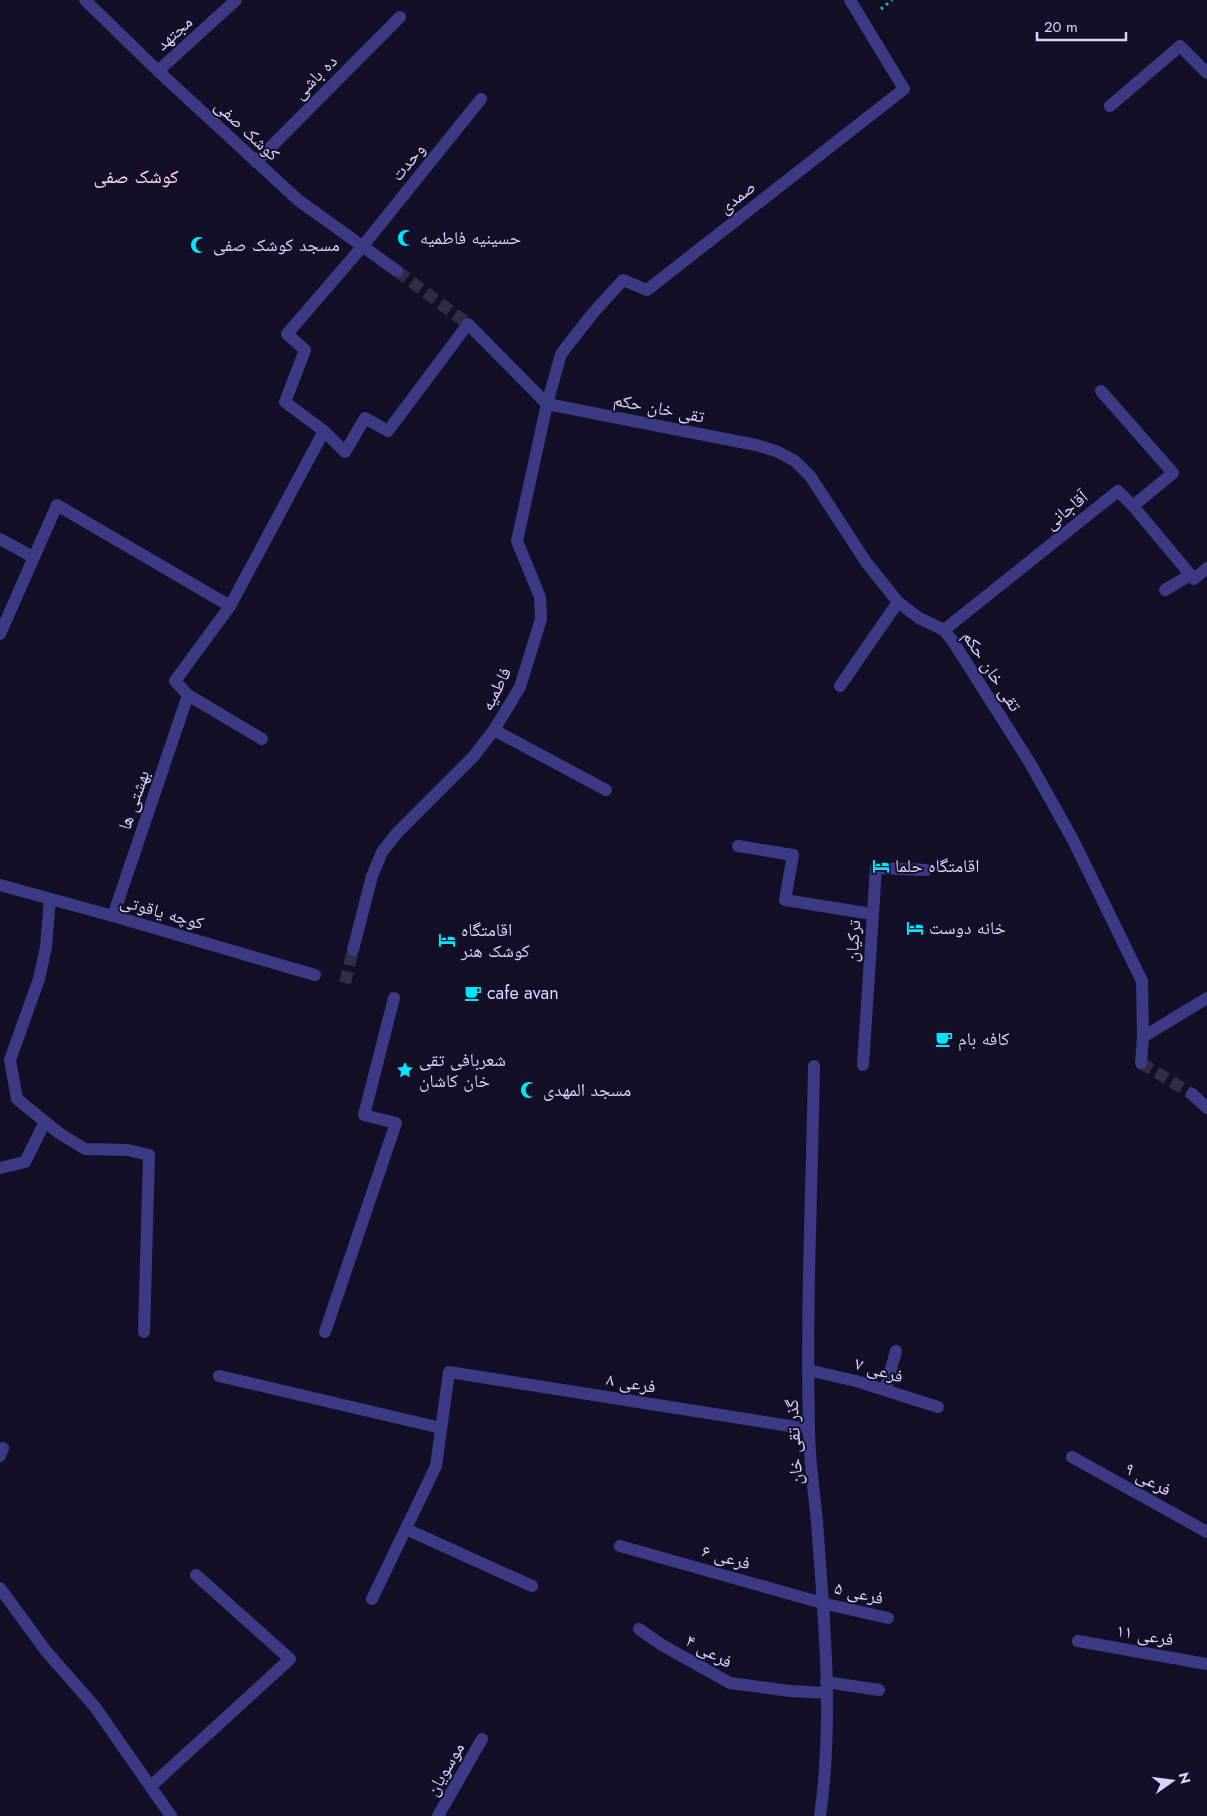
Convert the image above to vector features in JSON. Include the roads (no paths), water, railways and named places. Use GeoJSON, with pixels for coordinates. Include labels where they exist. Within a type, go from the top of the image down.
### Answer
{"type":"FeatureCollection","features":[{"type":"Feature","properties":{"kind":"street","name":"کوشک صفی"},"geometry":{"type":"LineString","coordinates":[[85,0],[158,71],[298,200],[397,271]]}},
{"type":"Feature","properties":{"kind":"street","name":"مجتهد"},"geometry":{"type":"LineString","coordinates":[[158,71],[236,0]]}},
{"type":"Feature","properties":{"kind":"street","name":"صمدی"},"geometry":{"type":"LineString","coordinates":[[547,404],[561,354],[593,313],[623,280],[647,290],[904,89],[850,0]]}},
{"type":"Feature","properties":{"kind":"street","name":"ده باشی"},"geometry":{"type":"LineString","coordinates":[[256,162],[400,18]]}},
{"type":"Feature","properties":{"kind":"street"},"geometry":{"type":"LineString","coordinates":[[1110,106],[1180,46],[1207,73]]}},
{"type":"Feature","properties":{"kind":"street","name":"وحدت"},"geometry":{"type":"LineString","coordinates":[[324,431],[285,402],[305,350],[287,334],[362,247],[481,99]]}},
{"type":"Feature","properties":{"kind":"street"},"geometry":{"type":"LineString","coordinates":[[262,739],[188,694],[175,681],[230,606],[324,431],[345,452],[365,418],[388,431],[468,324],[547,404]]}},
{"type":"Feature","properties":{"kind":"street"},"geometry":{"type":"LineString","coordinates":[[1101,391],[1173,473],[1133,506]]}},
{"type":"Feature","properties":{"kind":"street","name":"تقی خان حکم"},"geometry":{"type":"LineString","coordinates":[[547,404],[776,451],[795,461],[810,476],[866,562],[898,602],[919,618],[944,630],[1030,763],[1073,840],[1142,981],[1143,1038],[1141,1063]]}},
{"type":"Feature","properties":{"kind":"street","name":"فاطمیه"},"geometry":{"type":"LineString","coordinates":[[353,950],[372,876],[382,852],[397,833],[473,757],[494,730],[520,687],[541,619],[540,597],[517,541],[547,404]]}},
{"type":"Feature","properties":{"kind":"street","name":"آقاجانی"},"geometry":{"type":"LineString","coordinates":[[944,630],[1118,491],[1133,506],[1192,577]]}},
{"type":"Feature","properties":{"kind":"street"},"geometry":{"type":"LineString","coordinates":[[0,634],[57,505],[230,606]]}},
{"type":"Feature","properties":{"kind":"street"},"geometry":{"type":"LineString","coordinates":[[0,538],[33,556]]}},
{"type":"Feature","properties":{"kind":"street"},"geometry":{"type":"LineString","coordinates":[[1166,590],[1207,568]]}},
{"type":"Feature","properties":{"kind":"street"},"geometry":{"type":"LineString","coordinates":[[840,686],[898,602]]}},
{"type":"Feature","properties":{"kind":"street","name":"بهشتی ها"},"geometry":{"type":"LineString","coordinates":[[113,916],[188,694]]}},
{"type":"Feature","properties":{"kind":"street"},"geometry":{"type":"LineString","coordinates":[[494,730],[606,790]]}},
{"type":"Feature","properties":{"kind":"street"},"geometry":{"type":"LineString","coordinates":[[738,846],[793,855],[786,900],[872,914]]}},
{"type":"Feature","properties":{"kind":"street","name":"ترکیان"},"geometry":{"type":"LineString","coordinates":[[863,1066],[876,868],[926,870]]}},
{"type":"Feature","properties":{"kind":"street","name":"کوچه یاقوتی"},"geometry":{"type":"LineString","coordinates":[[0,886],[113,916],[315,974]]}},
{"type":"Feature","properties":{"kind":"street"},"geometry":{"type":"LineString","coordinates":[[50,899],[46,947],[39,979],[10,1060],[18,1099],[59,1133],[85,1149],[128,1150],[149,1155],[144,1332]]}},
{"type":"Feature","properties":{"kind":"street"},"geometry":{"type":"LineString","coordinates":[[326,1332],[396,1123],[364,1115],[394,998]]}},
{"type":"Feature","properties":{"kind":"street"},"geometry":{"type":"LineString","coordinates":[[1143,1038],[1207,998]]}},
{"type":"Feature","properties":{"kind":"street","name":"گذر تقی خان"},"geometry":{"type":"LineString","coordinates":[[814,1066],[808,1370],[809,1430],[827,1688],[826,1757],[820,1816]]}},
{"type":"Feature","properties":{"kind":"street"},"geometry":{"type":"LineString","coordinates":[[1192,1094],[1207,1108]]}},
{"type":"Feature","properties":{"kind":"street"},"geometry":{"type":"LineString","coordinates":[[0,1168],[25,1162],[45,1122]]}},
{"type":"Feature","properties":{"kind":"street"},"geometry":{"type":"LineString","coordinates":[[885,1390],[896,1350]]}},
{"type":"Feature","properties":{"kind":"street","name":"فرعی ۷"},"geometry":{"type":"LineString","coordinates":[[808,1370],[856,1381],[938,1407]]}},
{"type":"Feature","properties":{"kind":"street","name":"فرعی ۸"},"geometry":{"type":"LineString","coordinates":[[441,1428],[449,1372],[809,1430]]}},
{"type":"Feature","properties":{"kind":"street"},"geometry":{"type":"LineString","coordinates":[[219,1376],[441,1428],[436,1466],[372,1599]]}},
{"type":"Feature","properties":{"kind":"street","name":"فرعی ۹"},"geometry":{"type":"LineString","coordinates":[[1072,1457],[1207,1532]]}},
{"type":"Feature","properties":{"kind":"street"},"geometry":{"type":"LineString","coordinates":[[406,1529],[532,1586]]}},
{"type":"Feature","properties":{"kind":"street","name":"فرعی ۶"},"geometry":{"type":"LineString","coordinates":[[620,1546],[822,1603]]}},
{"type":"Feature","properties":{"kind":"street"},"geometry":{"type":"LineString","coordinates":[[151,1786],[290,1659],[196,1575]]}},
{"type":"Feature","properties":{"kind":"street"},"geometry":{"type":"LineString","coordinates":[[0,1588],[46,1650],[95,1707],[171,1816]]}},
{"type":"Feature","properties":{"kind":"street","name":"فرعی ۵"},"geometry":{"type":"LineString","coordinates":[[822,1603],[888,1618]]}},
{"type":"Feature","properties":{"kind":"street","name":"فرعی ۴"},"geometry":{"type":"LineString","coordinates":[[638,1629],[662,1645],[730,1683],[790,1691],[827,1688],[879,1690]]}},
{"type":"Feature","properties":{"kind":"street","name":"فرعی ۱۱"},"geometry":{"type":"LineString","coordinates":[[1078,1641],[1207,1664]]}},
{"type":"Feature","properties":{"kind":"street","name":"موسویان"},"geometry":{"type":"LineString","coordinates":[[438,1816],[482,1739]]}},
{"type":"Feature","properties":{"kind":"tunnel"},"geometry":{"type":"LineString","coordinates":[[397,271],[468,324]]}},
{"type":"Feature","properties":{"kind":"tunnel"},"geometry":{"type":"LineString","coordinates":[[345,983],[353,950]]}},
{"type":"Feature","properties":{"kind":"tunnel"},"geometry":{"type":"LineString","coordinates":[[1141,1063],[1192,1094]]}},
{"type":"Feature","properties":{"kind":"place","name":"حسینیه فاطمیه"},"geometry":{"type":"Point","coordinates":[406,238]}},
{"type":"Feature","properties":{"kind":"place","name":"مسجد کوشک صفی"},"geometry":{"type":"Point","coordinates":[199,245]}},
{"type":"Feature","properties":{"kind":"place","name":"اقامتگاه حلما"},"geometry":{"type":"Point","coordinates":[881,866]}},
{"type":"Feature","properties":{"kind":"place","name":"خانه دوست"},"geometry":{"type":"Point","coordinates":[915,928]}},
{"type":"Feature","properties":{"kind":"place","name":"اقامتگاه کوشک هنر"},"geometry":{"type":"Point","coordinates":[447,940]}},
{"type":"Feature","properties":{"kind":"place","name":"cafe avan"},"geometry":{"type":"Point","coordinates":[473,993]}},
{"type":"Feature","properties":{"kind":"place","name":"کافه بام"},"geometry":{"type":"Point","coordinates":[944,1039]}},
{"type":"Feature","properties":{"kind":"place","name":"شعربافی تقی خان کاشان"},"geometry":{"type":"Point","coordinates":[405,1070]}},
{"type":"Feature","properties":{"kind":"place","name":"مسجد المهدی"},"geometry":{"type":"Point","coordinates":[529,1090]}},
{"type":"Feature","properties":{"kind":"district","name":"کوشک صفی"},"geometry":{"type":"Point","coordinates":[136,176]}}]}
